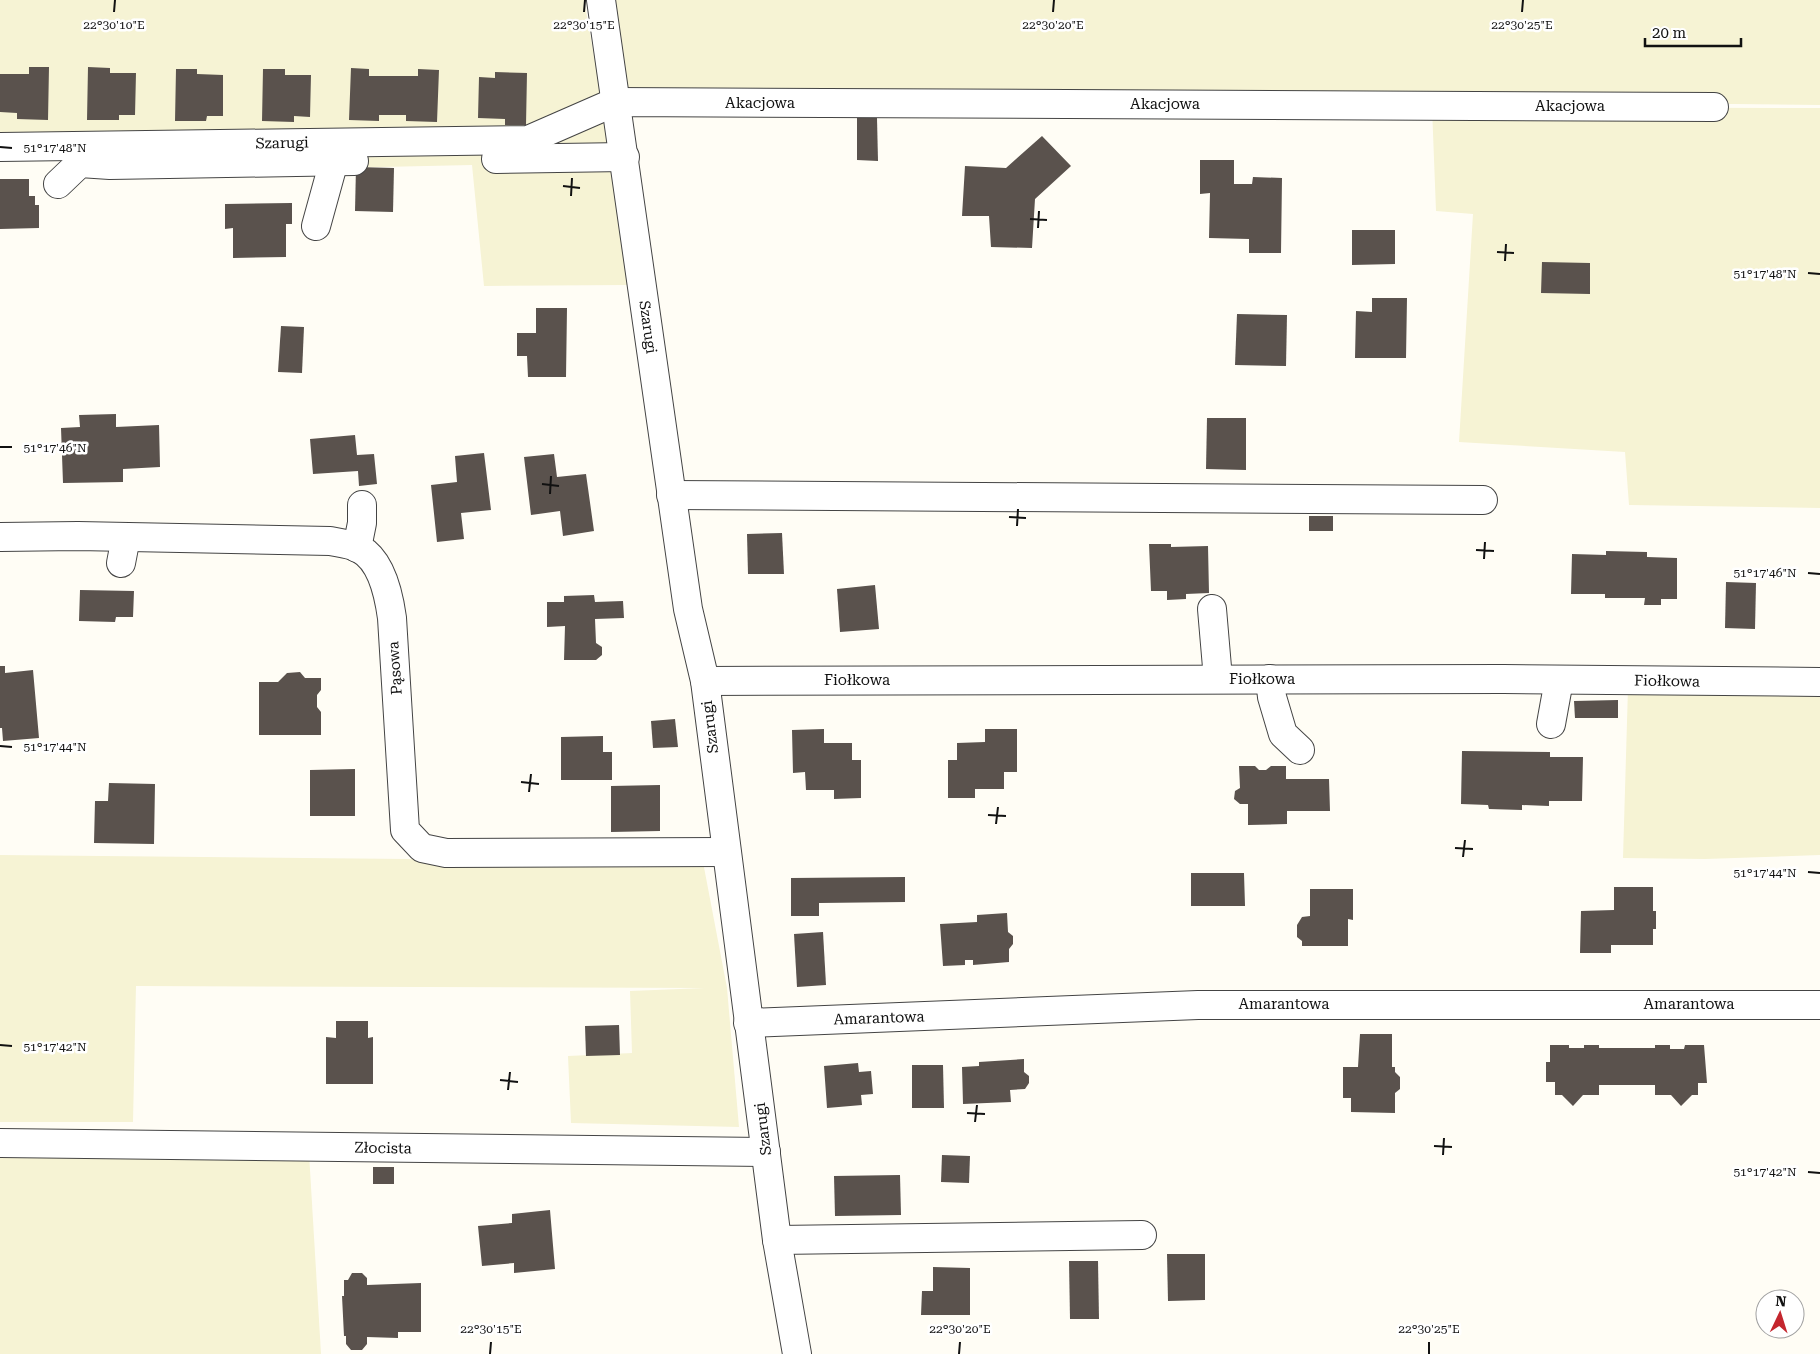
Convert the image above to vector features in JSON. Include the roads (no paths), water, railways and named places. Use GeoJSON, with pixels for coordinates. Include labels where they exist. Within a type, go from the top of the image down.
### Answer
{"type":"FeatureCollection","features":[{"type":"Feature","properties":{"kind":"street","name":"Szarugi"},"geometry":{"type":"LineString","coordinates":[[601,0],[681,510],[694,634],[705,681],[725,852],[777,1240],[797,1354]]}},
{"type":"Feature","properties":{"kind":"street","name":"Szarugi"},"geometry":{"type":"LineString","coordinates":[[0,146],[528,140],[616,102]]}},
{"type":"Feature","properties":{"kind":"street","name":"Akacjowa"},"geometry":{"type":"LineString","coordinates":[[616,102],[1714,107]]}},
{"type":"Feature","properties":{"kind":"street"},"geometry":{"type":"LineString","coordinates":[[58,184],[80,163],[110,165],[625,157]]}},
{"type":"Feature","properties":{"kind":"street"},"geometry":{"type":"LineString","coordinates":[[316,226],[332,162]]}},
{"type":"Feature","properties":{"kind":"street"},"geometry":{"type":"LineString","coordinates":[[681,510],[1483,500]]}},
{"type":"Feature","properties":{"kind":"street"},"geometry":{"type":"LineString","coordinates":[[356,548],[362,522],[362,505]]}},
{"type":"Feature","properties":{"kind":"street","name":"Pąsowa"},"geometry":{"type":"LineString","coordinates":[[0,537],[124,550],[330,541],[361,550],[378,569],[388,592],[392,618],[392,712],[406,830],[402,842],[446,853],[725,852]]}},
{"type":"Feature","properties":{"kind":"street"},"geometry":{"type":"LineString","coordinates":[[1212,609],[1218,679]]}},
{"type":"Feature","properties":{"kind":"street"},"geometry":{"type":"LineString","coordinates":[[1270,679],[1272,697],[1283,734],[1300,750]]}},
{"type":"Feature","properties":{"kind":"street","name":"Fiołkowa"},"geometry":{"type":"LineString","coordinates":[[705,681],[1270,679],[1820,682]]}},
{"type":"Feature","properties":{"kind":"street"},"geometry":{"type":"LineString","coordinates":[[1551,724],[1559,680]]}},
{"type":"Feature","properties":{"kind":"street","name":"Amarantowa"},"geometry":{"type":"LineString","coordinates":[[748,1023],[1198,1005],[1820,1004]]}},
{"type":"Feature","properties":{"kind":"street","name":"Złocista"},"geometry":{"type":"LineString","coordinates":[[0,1143],[766,1152]]}},
{"type":"Feature","properties":{"kind":"street"},"geometry":{"type":"LineString","coordinates":[[777,1240],[1142,1235]]}}]}
